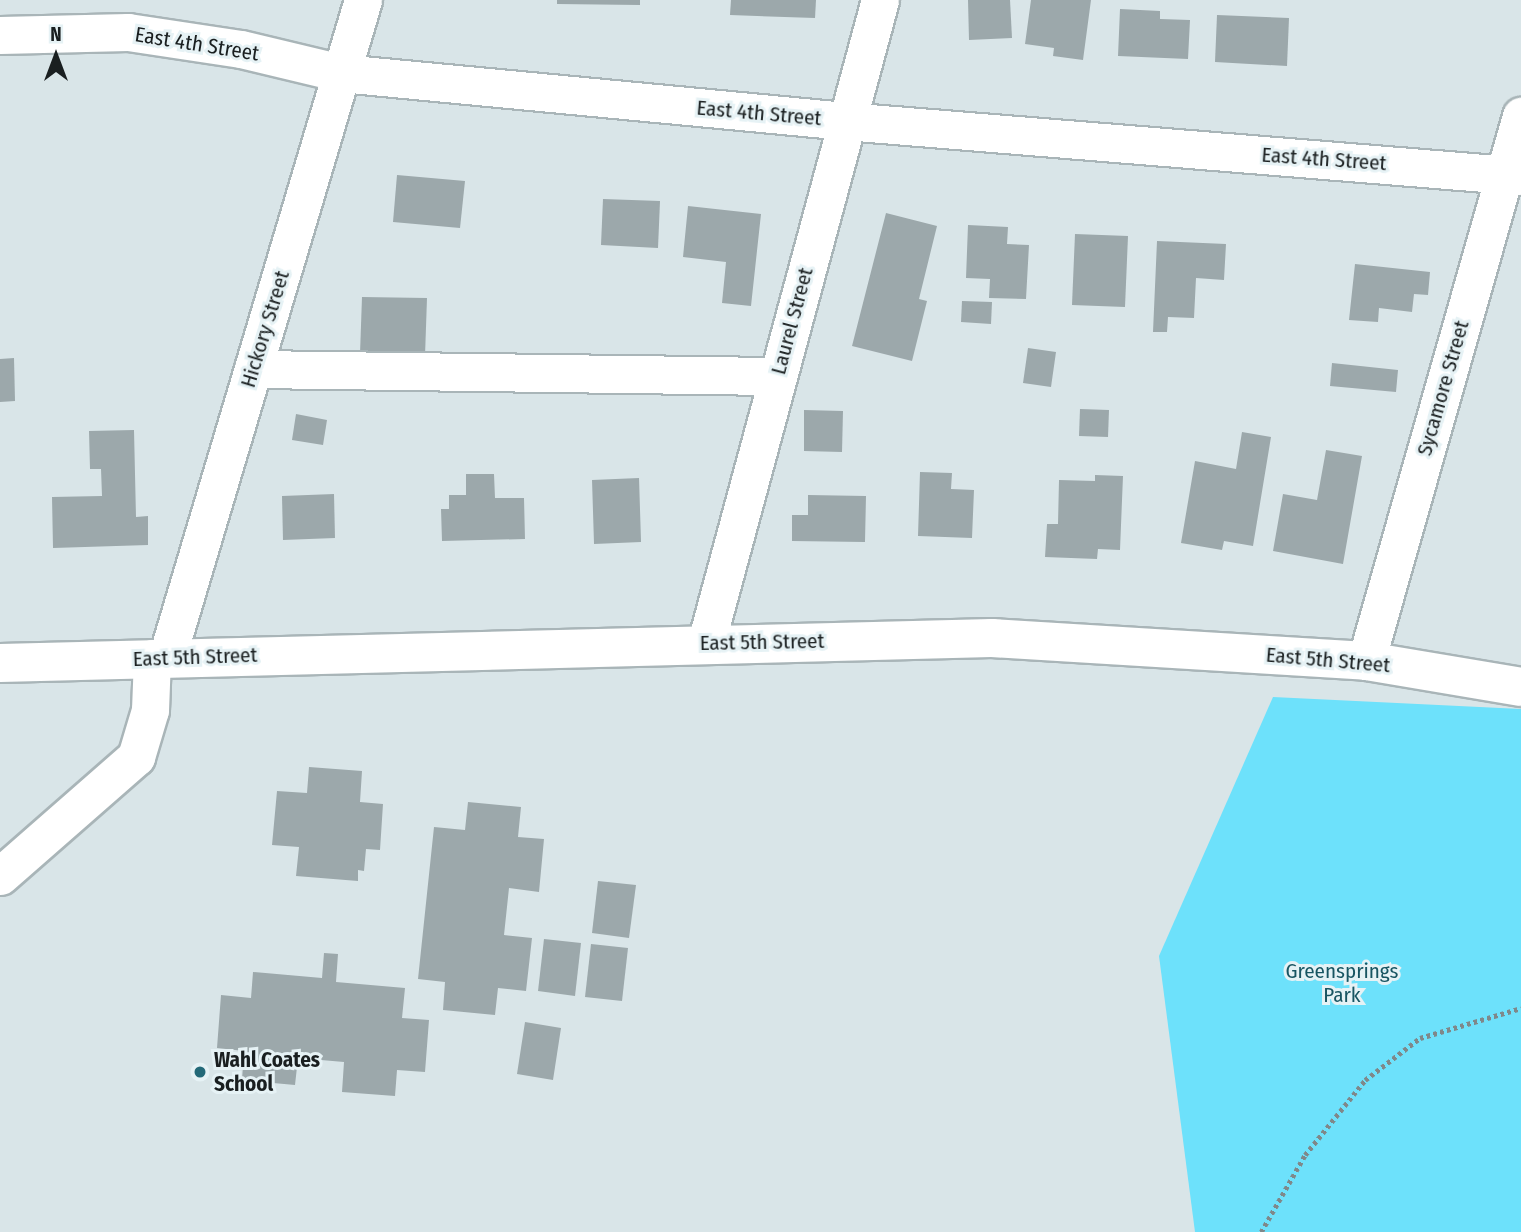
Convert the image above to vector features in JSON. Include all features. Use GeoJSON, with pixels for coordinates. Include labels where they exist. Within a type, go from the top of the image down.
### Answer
{"type":"FeatureCollection","features":[{"type":"Feature","properties":{"kind":"main road","name":"East 5th Street"},"geometry":{"type":"LineString","coordinates":[[0,663],[706,643],[992,638],[1366,661],[1521,687]]}},
{"type":"Feature","properties":{"kind":"street","name":"Hickory Street"},"geometry":{"type":"LineString","coordinates":[[0,876],[136,757],[150,710],[159,658],[253,369],[363,0]]}},
{"type":"Feature","properties":{"kind":"street","name":"Laurel Street"},"geometry":{"type":"LineString","coordinates":[[706,643],[845,121],[880,0]]}},
{"type":"Feature","properties":{"kind":"street","name":"East 4th Street"},"geometry":{"type":"LineString","coordinates":[[0,35],[128,32],[241,49],[341,73],[845,121],[1512,174]]}},
{"type":"Feature","properties":{"kind":"street","name":"Sycamore Street"},"geometry":{"type":"LineString","coordinates":[[1366,661],[1512,174],[1521,116]]}},
{"type":"Feature","properties":{"kind":"street"},"geometry":{"type":"LineString","coordinates":[[253,369],[777,376]]}},
{"type":"Feature","properties":{"kind":"path"},"geometry":{"type":"LineString","coordinates":[[1261,1232],[1305,1155],[1365,1080],[1420,1038],[1521,1008]]}},
{"type":"Feature","properties":{"kind":"green space","name":"Greensprings Park"},"geometry":{"type":"Polygon","coordinates":[[[1273,697],[1521,709],[1521,1232],[1195,1232],[1159,956],[1273,697]]]}},
{"type":"Feature","properties":{"kind":"building"},"geometry":{"type":"Polygon","coordinates":[[[557,0],[640,0],[640,5],[557,4],[557,0]]]}},
{"type":"Feature","properties":{"kind":"building"},"geometry":{"type":"Polygon","coordinates":[[[731,0],[816,0],[815,18],[730,15],[731,0]]]}},
{"type":"Feature","properties":{"kind":"building"},"geometry":{"type":"Polygon","coordinates":[[[968,0],[1010,0],[1012,38],[969,40],[968,0]]]}},
{"type":"Feature","properties":{"kind":"building"},"geometry":{"type":"Polygon","coordinates":[[[1031,0],[1091,0],[1083,60],[1053,56],[1054,48],[1025,44],[1031,0]]]}},
{"type":"Feature","properties":{"kind":"building"},"geometry":{"type":"Polygon","coordinates":[[[1120,9],[1160,11],[1160,19],[1190,20],[1188,59],[1118,56],[1120,9]]]}},
{"type":"Feature","properties":{"kind":"building"},"geometry":{"type":"Polygon","coordinates":[[[1217,15],[1289,18],[1287,66],[1215,62],[1217,15]]]}},
{"type":"Feature","properties":{"kind":"building"},"geometry":{"type":"Polygon","coordinates":[[[397,175],[465,181],[460,228],[393,222],[397,175]]]}},
{"type":"Feature","properties":{"kind":"building"},"geometry":{"type":"Polygon","coordinates":[[[603,199],[660,201],[658,248],[601,245],[603,199]]]}},
{"type":"Feature","properties":{"kind":"building"},"geometry":{"type":"Polygon","coordinates":[[[688,206],[761,214],[751,306],[722,303],[726,262],[683,257],[688,206]]]}},
{"type":"Feature","properties":{"kind":"building"},"geometry":{"type":"Polygon","coordinates":[[[886,213],[937,226],[919,299],[927,301],[912,361],[852,346],[886,213]]]}},
{"type":"Feature","properties":{"kind":"building"},"geometry":{"type":"Polygon","coordinates":[[[968,225],[1008,227],[1007,244],[1029,245],[1026,299],[989,298],[990,279],[966,278],[968,225]]]}},
{"type":"Feature","properties":{"kind":"building"},"geometry":{"type":"Polygon","coordinates":[[[1075,234],[1128,236],[1125,307],[1072,305],[1075,234]]]}},
{"type":"Feature","properties":{"kind":"building"},"geometry":{"type":"Polygon","coordinates":[[[1157,241],[1226,244],[1224,280],[1196,278],[1194,318],[1168,317],[1167,332],[1153,332],[1157,241]]]}},
{"type":"Feature","properties":{"kind":"building"},"geometry":{"type":"Polygon","coordinates":[[[1355,264],[1430,272],[1428,295],[1414,294],[1412,312],[1379,308],[1378,322],[1349,320],[1355,264]]]}},
{"type":"Feature","properties":{"kind":"building"},"geometry":{"type":"Polygon","coordinates":[[[362,297],[427,298],[425,356],[360,354],[362,297]]]}},
{"type":"Feature","properties":{"kind":"building"},"geometry":{"type":"Polygon","coordinates":[[[962,301],[992,302],[991,324],[961,322],[962,301]]]}},
{"type":"Feature","properties":{"kind":"building"},"geometry":{"type":"Polygon","coordinates":[[[1028,348],[1056,352],[1051,387],[1023,383],[1028,348]]]}},
{"type":"Feature","properties":{"kind":"building"},"geometry":{"type":"Polygon","coordinates":[[[14,358],[15,401],[0,402],[0,359],[14,358]]]}},
{"type":"Feature","properties":{"kind":"building"},"geometry":{"type":"Polygon","coordinates":[[[1332,363],[1398,370],[1396,392],[1330,386],[1332,363]]]}},
{"type":"Feature","properties":{"kind":"building"},"geometry":{"type":"Polygon","coordinates":[[[1080,409],[1109,410],[1108,437],[1079,436],[1080,409]]]}},
{"type":"Feature","properties":{"kind":"building"},"geometry":{"type":"Polygon","coordinates":[[[804,410],[843,411],[842,452],[804,451],[804,410]]]}},
{"type":"Feature","properties":{"kind":"building"},"geometry":{"type":"Polygon","coordinates":[[[296,414],[327,420],[323,445],[292,440],[296,414]]]}},
{"type":"Feature","properties":{"kind":"building"},"geometry":{"type":"Polygon","coordinates":[[[134,430],[136,517],[148,516],[148,545],[53,548],[52,497],[102,496],[101,469],[90,469],[89,431],[134,430]]]}},
{"type":"Feature","properties":{"kind":"building"},"geometry":{"type":"Polygon","coordinates":[[[1242,432],[1271,437],[1253,546],[1224,541],[1222,550],[1181,543],[1195,461],[1236,469],[1242,432]]]}},
{"type":"Feature","properties":{"kind":"building"},"geometry":{"type":"Polygon","coordinates":[[[1326,450],[1362,456],[1343,564],[1273,551],[1283,494],[1317,500],[1326,450]]]}},
{"type":"Feature","properties":{"kind":"building"},"geometry":{"type":"Polygon","coordinates":[[[920,472],[952,473],[951,489],[974,490],[972,538],[918,536],[920,472]]]}},
{"type":"Feature","properties":{"kind":"building"},"geometry":{"type":"Polygon","coordinates":[[[466,474],[494,474],[495,498],[524,498],[525,539],[442,541],[441,509],[449,509],[449,495],[466,495],[466,474]]]}},
{"type":"Feature","properties":{"kind":"building"},"geometry":{"type":"Polygon","coordinates":[[[1095,475],[1123,476],[1120,550],[1098,549],[1097,559],[1045,557],[1047,524],[1058,524],[1059,480],[1095,481],[1095,475]]]}},
{"type":"Feature","properties":{"kind":"building"},"geometry":{"type":"Polygon","coordinates":[[[639,478],[641,542],[594,544],[592,480],[639,478]]]}},
{"type":"Feature","properties":{"kind":"building"},"geometry":{"type":"Polygon","coordinates":[[[334,494],[335,538],[283,540],[282,496],[334,494]]]}},
{"type":"Feature","properties":{"kind":"building"},"geometry":{"type":"Polygon","coordinates":[[[808,495],[866,496],[865,542],[792,541],[792,515],[808,515],[808,495]]]}},
{"type":"Feature","properties":{"kind":"building"},"geometry":{"type":"Polygon","coordinates":[[[309,767],[362,771],[360,802],[383,804],[380,850],[366,849],[364,871],[358,870],[358,881],[296,876],[299,847],[272,845],[277,791],[307,793],[309,767]]]}},
{"type":"Feature","properties":{"kind":"building"},"geometry":{"type":"Polygon","coordinates":[[[468,802],[521,807],[518,837],[544,839],[539,892],[509,888],[504,935],[532,938],[526,991],[498,988],[495,1015],[443,1010],[445,982],[418,979],[434,827],[465,830],[468,802]]]}},
{"type":"Feature","properties":{"kind":"building"},"geometry":{"type":"Polygon","coordinates":[[[598,881],[636,885],[629,938],[592,933],[598,881]]]}},
{"type":"Feature","properties":{"kind":"building"},"geometry":{"type":"Polygon","coordinates":[[[544,939],[581,943],[575,996],[538,991],[544,939]]]}},
{"type":"Feature","properties":{"kind":"building"},"geometry":{"type":"Polygon","coordinates":[[[591,944],[628,948],[622,1001],[585,997],[591,944]]]}},
{"type":"Feature","properties":{"kind":"building"},"geometry":{"type":"Polygon","coordinates":[[[324,953],[338,954],[336,982],[405,988],[402,1018],[429,1020],[425,1072],[397,1070],[395,1096],[342,1092],[344,1062],[298,1058],[295,1085],[242,1080],[244,1051],[217,1048],[221,995],[251,998],[253,972],[322,978],[324,953]]]}},
{"type":"Feature","properties":{"kind":"building"},"geometry":{"type":"Polygon","coordinates":[[[525,1022],[561,1028],[553,1080],[517,1074],[525,1022]]]}},
{"type":"Feature","properties":{"kind":"place","name":"Wahl Coates School"},"geometry":{"type":"Point","coordinates":[200,1072]}}]}
